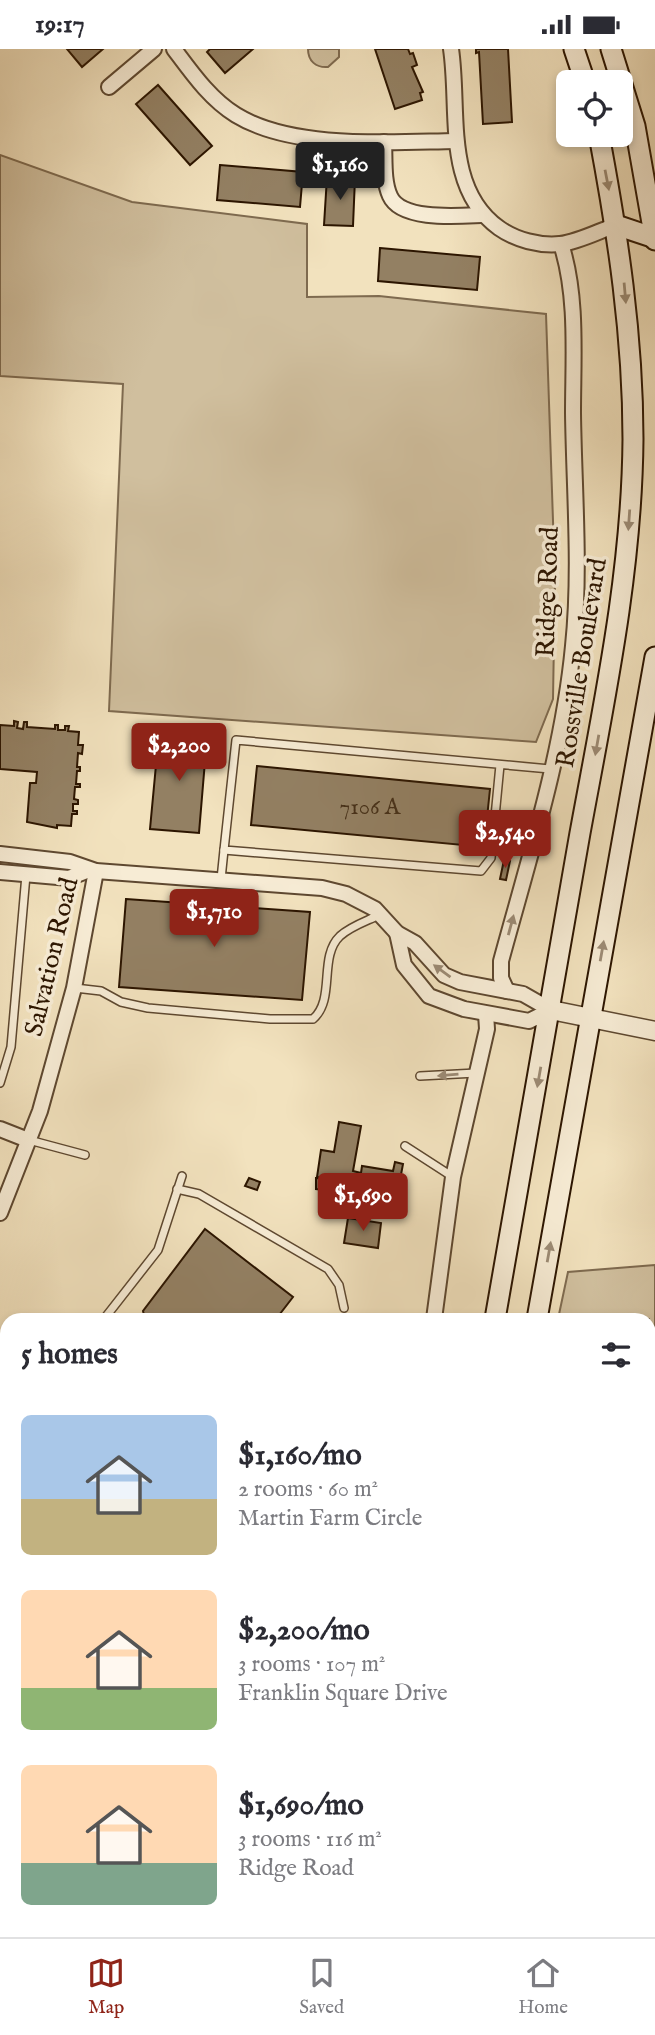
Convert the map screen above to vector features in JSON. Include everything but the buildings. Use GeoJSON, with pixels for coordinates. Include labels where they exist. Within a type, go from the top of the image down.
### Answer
{"type":"FeatureCollection","features":[{"type":"Feature","properties":{"kind":"main road"},"geometry":{"type":"LineString","coordinates":[[574,49],[581,70]]}},
{"type":"Feature","properties":{"kind":"main road"},"geometry":{"type":"LineString","coordinates":[[611,49],[635,126],[653,207],[655,239],[616,225]]}},
{"type":"Feature","properties":{"kind":"main road"},"geometry":{"type":"LineString","coordinates":[[635,126],[655,166]]}},
{"type":"Feature","properties":{"kind":"main road","name":"Rossville Boulevard"},"geometry":{"type":"LineString","coordinates":[[496,1313],[616,641],[629,526],[632,392],[624,277],[601,147]]}},
{"type":"Feature","properties":{"kind":"main road"},"geometry":{"type":"LineString","coordinates":[[616,225],[653,207]]}},
{"type":"Feature","properties":{"kind":"main road"},"geometry":{"type":"LineString","coordinates":[[538,1313],[655,657]]}},
{"type":"Feature","properties":{"kind":"street"},"geometry":{"type":"LineString","coordinates":[[109,87],[154,49]]}},
{"type":"Feature","properties":{"kind":"street"},"geometry":{"type":"LineString","coordinates":[[174,49],[218,102],[236,115],[263,128],[288,134],[384,142],[456,141]]}},
{"type":"Feature","properties":{"kind":"street"},"geometry":{"type":"LineString","coordinates":[[451,49],[456,141],[466,187],[481,215],[516,238],[561,244],[616,225]]}},
{"type":"Feature","properties":{"kind":"street"},"geometry":{"type":"LineString","coordinates":[[384,142],[386,184],[393,203],[406,211],[423,214],[481,215]]}},
{"type":"Feature","properties":{"kind":"street","name":"Ridge Road"},"geometry":{"type":"LineString","coordinates":[[508,991],[501,978],[501,961],[550,769],[573,646],[576,589],[571,313],[568,269],[561,244]]}},
{"type":"Feature","properties":{"kind":"street"},"geometry":{"type":"LineString","coordinates":[[0,854],[70,862],[92,870],[322,888],[362,900],[381,914],[397,933],[415,943],[444,975],[460,982],[523,994],[551,1010],[655,1031]]}},
{"type":"Feature","properties":{"kind":"street"},"geometry":{"type":"LineString","coordinates":[[0,872],[69,878],[92,870]]}},
{"type":"Feature","properties":{"kind":"street","name":"Salvation Road"},"geometry":{"type":"LineString","coordinates":[[0,1213],[40,1111],[74,988],[92,870]]}},
{"type":"Feature","properties":{"kind":"street"},"geometry":{"type":"LineString","coordinates":[[397,933],[404,965],[429,996],[486,1014],[529,1021],[551,1010]]}},
{"type":"Feature","properties":{"kind":"street"},"geometry":{"type":"LineString","coordinates":[[435,1313],[453,1177],[487,1029],[486,1014]]}},
{"type":"Feature","properties":{"kind":"street"},"geometry":{"type":"LineString","coordinates":[[0,1129],[28,1140]]}},
{"type":"Feature","properties":{"kind":"lane"},"geometry":{"type":"LineString","coordinates":[[221,879],[236,740],[550,769]]}},
{"type":"Feature","properties":{"kind":"lane"},"geometry":{"type":"LineString","coordinates":[[224,850],[481,871],[491,858],[500,765]]}},
{"type":"Feature","properties":{"kind":"lane"},"geometry":{"type":"LineString","coordinates":[[0,1083],[11,1047],[26,875]]}},
{"type":"Feature","properties":{"kind":"lane"},"geometry":{"type":"LineString","coordinates":[[74,988],[101,991],[121,1002],[148,1008],[270,1019],[313,1019],[323,1006],[336,941],[351,928],[381,914]]}},
{"type":"Feature","properties":{"kind":"lane"},"geometry":{"type":"LineString","coordinates":[[420,1076],[477,1073]]}},
{"type":"Feature","properties":{"kind":"lane"},"geometry":{"type":"LineString","coordinates":[[28,1140],[85,1155]]}},
{"type":"Feature","properties":{"kind":"lane"},"geometry":{"type":"LineString","coordinates":[[405,1146],[453,1177]]}},
{"type":"Feature","properties":{"kind":"lane"},"geometry":{"type":"LineString","coordinates":[[109,1313],[158,1250],[182,1176]]}},
{"type":"Feature","properties":{"kind":"lane"},"geometry":{"type":"LineString","coordinates":[[177,1189],[199,1194],[328,1269],[339,1285],[344,1308]]}},
{"type":"Feature","properties":{"kind":"shaded area"},"geometry":{"type":"Polygon","coordinates":[[[308,49],[339,49],[339,57],[328,67],[316,65],[311,60],[308,49]]]}},
{"type":"Feature","properties":{"kind":"shaded area"},"geometry":{"type":"Polygon","coordinates":[[[0,155],[132,202],[307,224],[307,297],[379,296],[546,314],[555,580],[553,699],[536,742],[109,711],[123,384],[0,376],[0,155]]]}},
{"type":"Feature","properties":{"kind":"shaded area"},"geometry":{"type":"Polygon","coordinates":[[[655,1265],[655,1313],[559,1313],[568,1272],[655,1265]]]}}]}
